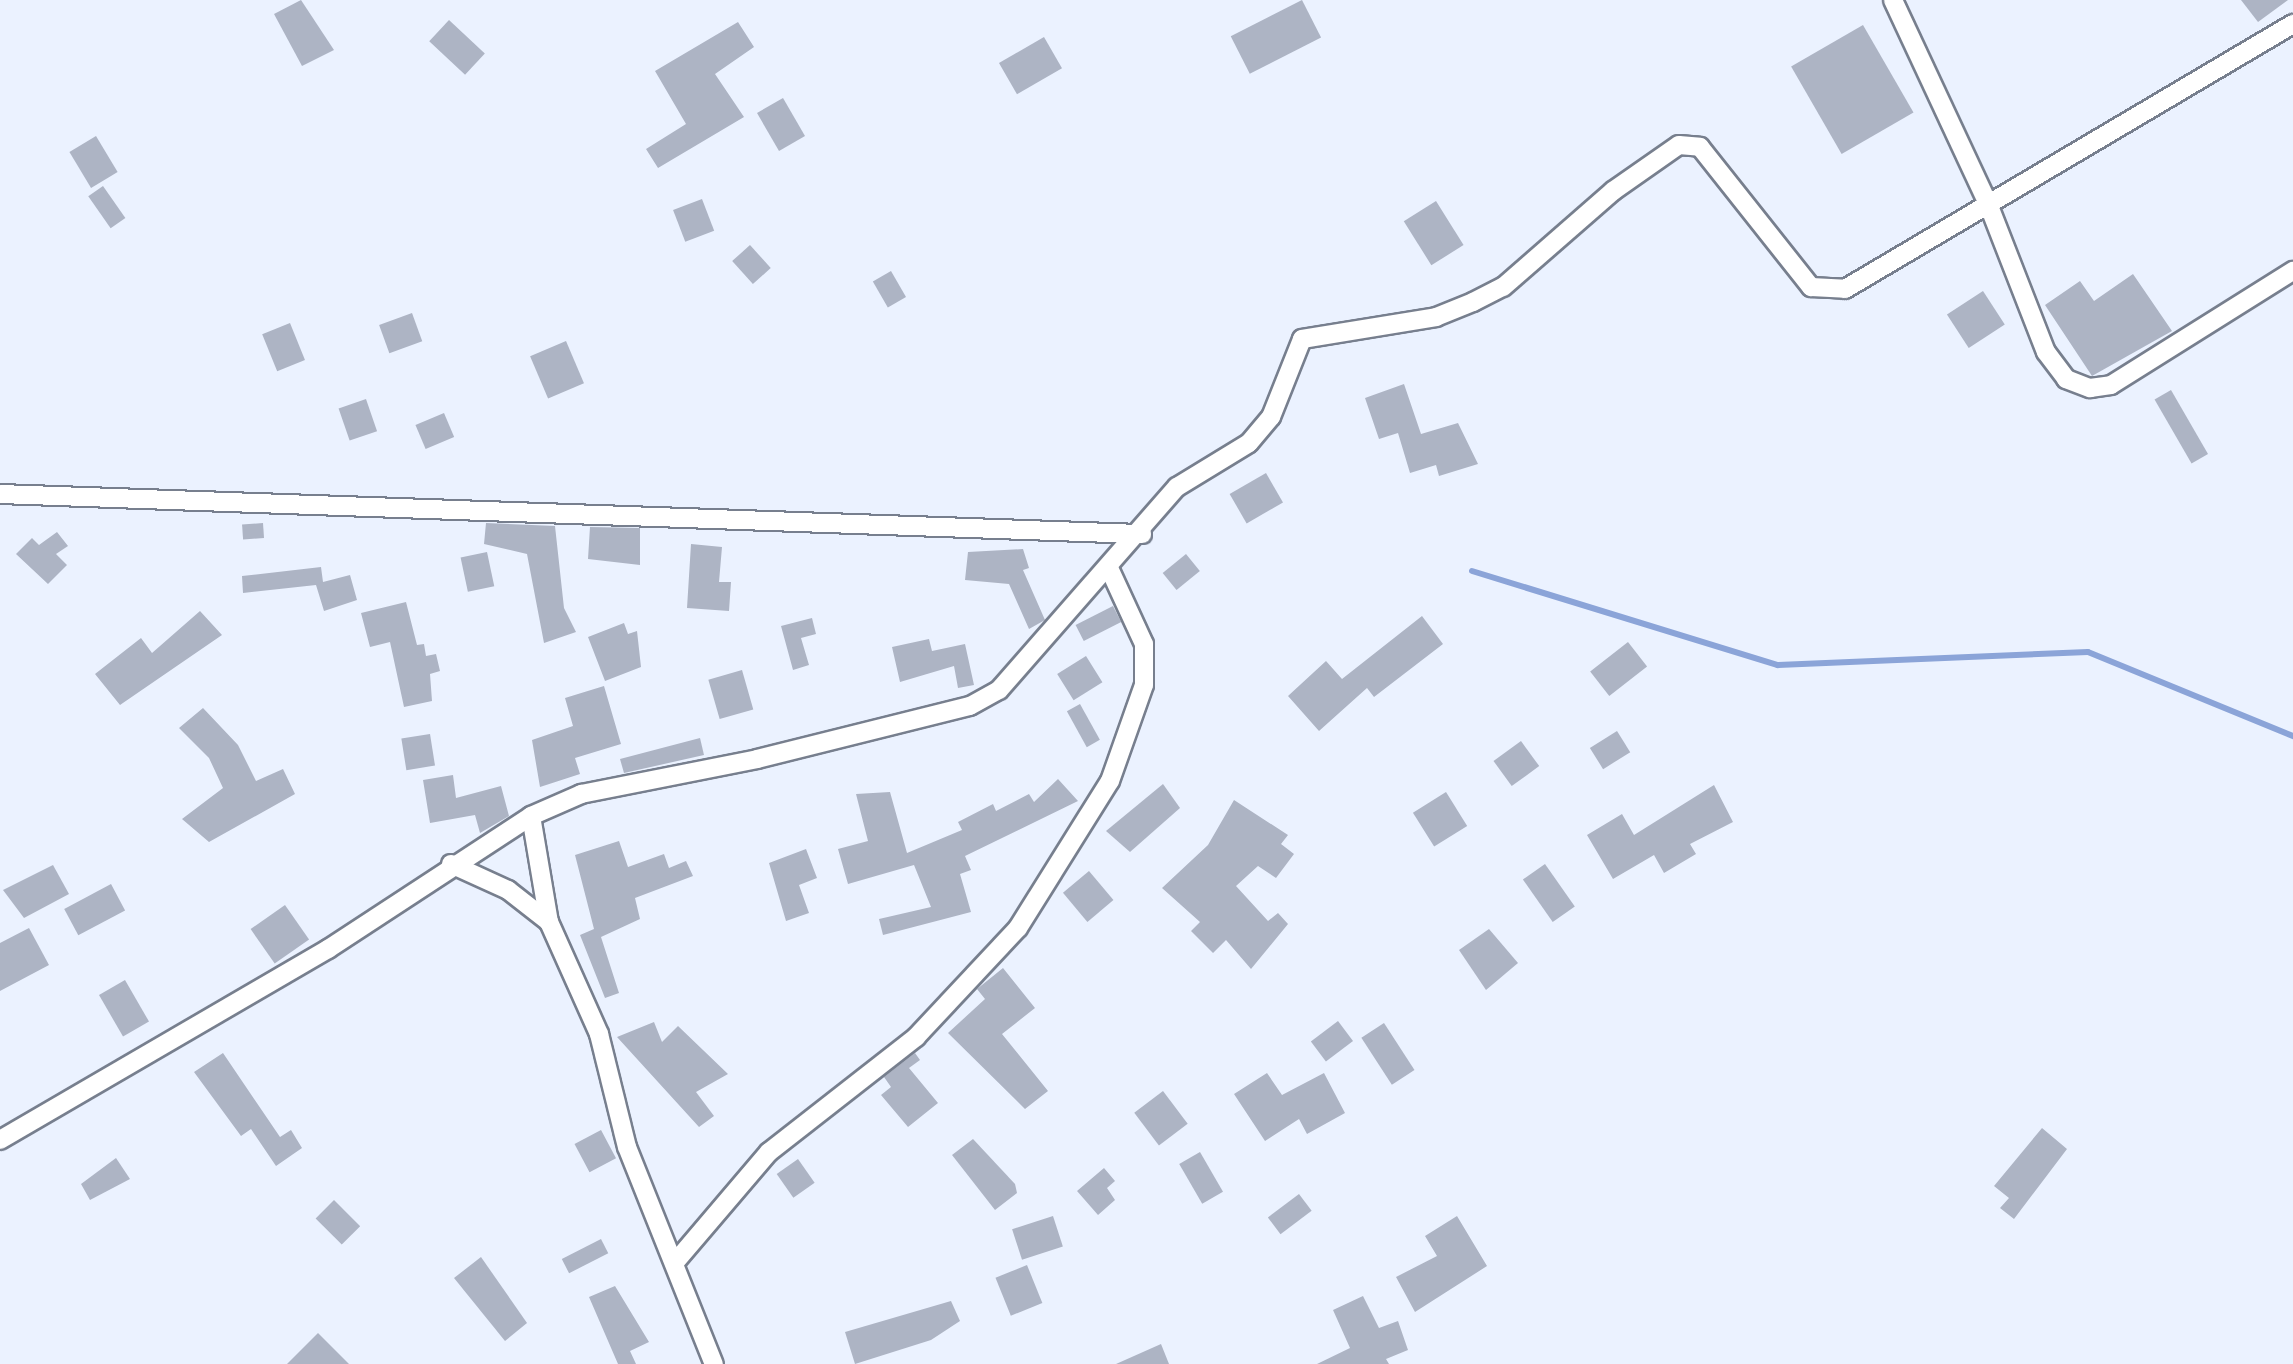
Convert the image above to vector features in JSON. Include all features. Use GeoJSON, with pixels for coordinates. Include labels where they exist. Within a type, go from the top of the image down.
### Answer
{"type":"FeatureCollection","features":[{"type":"Feature","properties":{"kind":"street"},"geometry":{"type":"LineString","coordinates":[[1893,0],[1989,206],[2046,352],[2066,379],[2090,388],[2111,385],[2293,271]]}},
{"type":"Feature","properties":{"kind":"street"},"geometry":{"type":"LineString","coordinates":[[0,1140],[328,949],[451,864],[531,816],[581,794],[970,706],[1020,672],[1142,534],[1177,487],[1249,443],[1263,425],[1302,339],[1436,317],[1503,287],[1613,191],[1679,145],[1700,147],[1790,266],[1811,287],[1828,292],[1845,289],[2293,24]]}},
{"type":"Feature","properties":{"kind":"street"},"geometry":{"type":"LineString","coordinates":[[0,494],[1142,534]]}},
{"type":"Feature","properties":{"kind":"street"},"geometry":{"type":"LineString","coordinates":[[677,1260],[769,1152],[916,1037],[1018,928],[1110,781],[1144,685],[1144,644],[1110,570]]}},
{"type":"Feature","properties":{"kind":"street"},"geometry":{"type":"LineString","coordinates":[[531,816],[549,922],[599,1034],[627,1147],[677,1260],[714,1364]]}},
{"type":"Feature","properties":{"kind":"street"},"geometry":{"type":"LineString","coordinates":[[451,864],[508,890],[549,922]]}},
{"type":"Feature","properties":{"kind":"building"},"geometry":{"type":"Polygon","coordinates":[[[301,0],[334,50],[302,66],[274,14],[301,0]]]}},
{"type":"Feature","properties":{"kind":"building"},"geometry":{"type":"Polygon","coordinates":[[[1302,0],[1321,37],[1250,74],[1231,36],[1302,0]]]}},
{"type":"Feature","properties":{"kind":"building"},"geometry":{"type":"Polygon","coordinates":[[[2241,0],[2288,0],[2258,22],[2241,0]]]}},
{"type":"Feature","properties":{"kind":"building"},"geometry":{"type":"Polygon","coordinates":[[[449,20],[485,53],[465,75],[429,41],[449,20]]]}},
{"type":"Feature","properties":{"kind":"building"},"geometry":{"type":"Polygon","coordinates":[[[738,22],[754,47],[715,74],[744,117],[658,168],[646,149],[686,124],[655,71],[738,22]]]}},
{"type":"Feature","properties":{"kind":"building"},"geometry":{"type":"Polygon","coordinates":[[[1863,25],[1914,112],[1842,154],[1791,66],[1863,25]]]}},
{"type":"Feature","properties":{"kind":"building"},"geometry":{"type":"Polygon","coordinates":[[[1044,37],[1062,68],[1017,94],[999,63],[1044,37]]]}},
{"type":"Feature","properties":{"kind":"building"},"geometry":{"type":"Polygon","coordinates":[[[783,98],[805,136],[779,151],[757,113],[783,98]]]}},
{"type":"Feature","properties":{"kind":"building"},"geometry":{"type":"Polygon","coordinates":[[[96,136],[118,172],[91,188],[69,152],[96,136]]]}},
{"type":"Feature","properties":{"kind":"building"},"geometry":{"type":"Polygon","coordinates":[[[103,186],[125,218],[111,228],[88,196],[103,186]]]}},
{"type":"Feature","properties":{"kind":"building"},"geometry":{"type":"Polygon","coordinates":[[[702,199],[714,231],[685,242],[673,210],[702,199]]]}},
{"type":"Feature","properties":{"kind":"building"},"geometry":{"type":"Polygon","coordinates":[[[1436,201],[1464,245],[1431,265],[1404,221],[1436,201]]]}},
{"type":"Feature","properties":{"kind":"building"},"geometry":{"type":"Polygon","coordinates":[[[750,245],[771,268],[753,284],[732,261],[750,245]]]}},
{"type":"Feature","properties":{"kind":"building"},"geometry":{"type":"Polygon","coordinates":[[[891,271],[906,297],[888,307],[873,282],[891,271]]]}},
{"type":"Feature","properties":{"kind":"building"},"geometry":{"type":"Polygon","coordinates":[[[2133,274],[2172,331],[2092,376],[2045,305],[2080,281],[2094,301],[2133,274]]]}},
{"type":"Feature","properties":{"kind":"building"},"geometry":{"type":"Polygon","coordinates":[[[1983,291],[2005,325],[1969,348],[1947,314],[1983,291]]]}},
{"type":"Feature","properties":{"kind":"building"},"geometry":{"type":"Polygon","coordinates":[[[412,313],[422,341],[389,353],[379,325],[412,313]]]}},
{"type":"Feature","properties":{"kind":"building"},"geometry":{"type":"Polygon","coordinates":[[[290,323],[305,360],[277,371],[262,334],[290,323]]]}},
{"type":"Feature","properties":{"kind":"building"},"geometry":{"type":"Polygon","coordinates":[[[566,341],[584,383],[548,399],[530,356],[566,341]]]}},
{"type":"Feature","properties":{"kind":"building"},"geometry":{"type":"Polygon","coordinates":[[[1404,384],[1421,434],[1458,423],[1478,464],[1439,476],[1436,465],[1410,473],[1398,433],[1379,439],[1365,398],[1404,384]]]}},
{"type":"Feature","properties":{"kind":"building"},"geometry":{"type":"Polygon","coordinates":[[[2171,390],[2208,454],[2192,464],[2155,400],[2171,390]]]}},
{"type":"Feature","properties":{"kind":"building"},"geometry":{"type":"Polygon","coordinates":[[[366,399],[377,431],[350,441],[339,408],[366,399]]]}},
{"type":"Feature","properties":{"kind":"building"},"geometry":{"type":"Polygon","coordinates":[[[444,413],[454,437],[426,449],[415,425],[444,413]]]}},
{"type":"Feature","properties":{"kind":"building"},"geometry":{"type":"Polygon","coordinates":[[[1266,473],[1283,502],[1247,523],[1230,494],[1266,473]]]}},
{"type":"Feature","properties":{"kind":"building"},"geometry":{"type":"Polygon","coordinates":[[[263,523],[264,538],[243,539],[242,524],[263,523]]]}},
{"type":"Feature","properties":{"kind":"building"},"geometry":{"type":"Polygon","coordinates":[[[486,523],[555,526],[564,608],[576,632],[544,643],[527,554],[484,544],[486,523]]]}},
{"type":"Feature","properties":{"kind":"building"},"geometry":{"type":"Polygon","coordinates":[[[590,527],[640,528],[640,565],[588,559],[590,527]]]}},
{"type":"Feature","properties":{"kind":"building"},"geometry":{"type":"Polygon","coordinates":[[[57,532],[68,546],[56,554],[67,565],[48,584],[16,554],[32,538],[39,545],[57,532]]]}},
{"type":"Feature","properties":{"kind":"building"},"geometry":{"type":"Polygon","coordinates":[[[691,544],[722,547],[719,582],[731,582],[729,611],[687,608],[691,544]]]}},
{"type":"Feature","properties":{"kind":"building"},"geometry":{"type":"Polygon","coordinates":[[[1023,549],[1029,568],[1023,570],[1045,620],[1029,629],[1009,584],[965,580],[968,552],[1023,549]]]}},
{"type":"Feature","properties":{"kind":"building"},"geometry":{"type":"Polygon","coordinates":[[[487,552],[494,586],[468,592],[461,558],[487,552]]]}},
{"type":"Feature","properties":{"kind":"building"},"geometry":{"type":"Polygon","coordinates":[[[1186,554],[1200,571],[1177,590],[1163,573],[1186,554]]]}},
{"type":"Feature","properties":{"kind":"building"},"geometry":{"type":"Polygon","coordinates":[[[321,567],[323,582],[350,575],[357,600],[324,611],[316,585],[243,593],[242,576],[321,567]]]}},
{"type":"Feature","properties":{"kind":"building"},"geometry":{"type":"Polygon","coordinates":[[[406,602],[417,645],[424,644],[426,656],[436,654],[440,671],[430,674],[432,701],[404,707],[390,642],[370,647],[361,613],[406,602]]]}},
{"type":"Feature","properties":{"kind":"building"},"geometry":{"type":"Polygon","coordinates":[[[1113,606],[1121,622],[1084,641],[1076,625],[1113,606]]]}},
{"type":"Feature","properties":{"kind":"building"},"geometry":{"type":"Polygon","coordinates":[[[200,611],[222,635],[120,705],[95,674],[141,638],[152,653],[200,611]]]}},
{"type":"Feature","properties":{"kind":"building"},"geometry":{"type":"Polygon","coordinates":[[[1422,616],[1443,644],[1374,697],[1367,688],[1319,731],[1288,696],[1326,661],[1342,679],[1422,616]]]}},
{"type":"Feature","properties":{"kind":"building"},"geometry":{"type":"Polygon","coordinates":[[[812,618],[816,634],[801,638],[809,665],[793,670],[781,626],[812,618]]]}},
{"type":"Feature","properties":{"kind":"building"},"geometry":{"type":"Polygon","coordinates":[[[624,623],[628,634],[637,631],[641,667],[605,681],[588,637],[624,623]]]}},
{"type":"Feature","properties":{"kind":"building"},"geometry":{"type":"Polygon","coordinates":[[[929,639],[932,651],[965,644],[974,685],[958,688],[954,666],[900,682],[892,647],[929,639]]]}},
{"type":"Feature","properties":{"kind":"building"},"geometry":{"type":"Polygon","coordinates":[[[1628,642],[1647,666],[1609,696],[1590,672],[1628,642]]]}},
{"type":"Feature","properties":{"kind":"building"},"geometry":{"type":"Polygon","coordinates":[[[1086,656],[1102,682],[1074,700],[1057,674],[1086,656]]]}},
{"type":"Feature","properties":{"kind":"building"},"geometry":{"type":"Polygon","coordinates":[[[742,670],[753,709],[720,719],[708,680],[742,670]]]}},
{"type":"Feature","properties":{"kind":"building"},"geometry":{"type":"Polygon","coordinates":[[[604,686],[621,744],[575,758],[580,774],[540,787],[532,740],[573,726],[565,698],[604,686]]]}},
{"type":"Feature","properties":{"kind":"building"},"geometry":{"type":"Polygon","coordinates":[[[1080,704],[1100,740],[1087,747],[1067,711],[1080,704]]]}},
{"type":"Feature","properties":{"kind":"building"},"geometry":{"type":"Polygon","coordinates":[[[203,708],[238,745],[256,781],[283,769],[295,794],[209,842],[182,819],[223,788],[209,758],[179,728],[203,708]]]}},
{"type":"Feature","properties":{"kind":"building"},"geometry":{"type":"Polygon","coordinates":[[[1617,731],[1630,752],[1603,769],[1590,748],[1617,731]]]}},
{"type":"Feature","properties":{"kind":"building"},"geometry":{"type":"Polygon","coordinates":[[[430,734],[435,766],[406,770],[401,739],[430,734]]]}},
{"type":"Feature","properties":{"kind":"building"},"geometry":{"type":"Polygon","coordinates":[[[700,738],[704,755],[624,773],[620,759],[700,738]]]}},
{"type":"Feature","properties":{"kind":"building"},"geometry":{"type":"Polygon","coordinates":[[[1521,741],[1539,766],[1512,786],[1493,761],[1521,741]]]}},
{"type":"Feature","properties":{"kind":"building"},"geometry":{"type":"Polygon","coordinates":[[[453,775],[456,798],[501,786],[509,816],[480,833],[475,815],[430,823],[423,780],[453,775]]]}},
{"type":"Feature","properties":{"kind":"building"},"geometry":{"type":"Polygon","coordinates":[[[1058,779],[1078,801],[965,856],[971,870],[960,874],[971,912],[883,935],[879,919],[931,907],[914,865],[848,884],[838,849],[868,841],[856,794],[890,792],[907,853],[962,830],[958,822],[993,804],[996,811],[1029,794],[1034,802],[1058,779]]]}},
{"type":"Feature","properties":{"kind":"building"},"geometry":{"type":"Polygon","coordinates":[[[1163,784],[1180,808],[1130,852],[1106,831],[1163,784]]]}},
{"type":"Feature","properties":{"kind":"building"},"geometry":{"type":"Polygon","coordinates":[[[1714,785],[1733,822],[1690,844],[1696,854],[1664,873],[1654,855],[1613,879],[1587,835],[1622,814],[1634,835],[1714,785]]]}},
{"type":"Feature","properties":{"kind":"building"},"geometry":{"type":"Polygon","coordinates":[[[1446,792],[1467,826],[1434,847],[1413,813],[1446,792]]]}},
{"type":"Feature","properties":{"kind":"building"},"geometry":{"type":"Polygon","coordinates":[[[1234,800],[1288,835],[1281,844],[1294,854],[1276,878],[1258,866],[1236,886],[1268,921],[1278,913],[1288,924],[1251,969],[1226,940],[1213,953],[1191,931],[1200,922],[1162,888],[1208,845],[1234,800]]]}},
{"type":"Feature","properties":{"kind":"building"},"geometry":{"type":"Polygon","coordinates":[[[619,841],[628,867],[664,854],[669,868],[686,861],[693,876],[635,898],[640,919],[601,937],[619,993],[605,998],[580,935],[594,929],[575,855],[619,841]]]}},
{"type":"Feature","properties":{"kind":"building"},"geometry":{"type":"Polygon","coordinates":[[[806,849],[817,878],[799,885],[809,913],[786,921],[769,863],[806,849]]]}},
{"type":"Feature","properties":{"kind":"building"},"geometry":{"type":"Polygon","coordinates":[[[1545,864],[1575,907],[1553,922],[1523,879],[1545,864]]]}},
{"type":"Feature","properties":{"kind":"building"},"geometry":{"type":"Polygon","coordinates":[[[53,865],[69,894],[24,918],[3,890],[53,865]]]}},
{"type":"Feature","properties":{"kind":"building"},"geometry":{"type":"Polygon","coordinates":[[[1089,871],[1113,900],[1087,922],[1063,893],[1089,871]]]}},
{"type":"Feature","properties":{"kind":"building"},"geometry":{"type":"Polygon","coordinates":[[[111,884],[125,910],[78,935],[64,909],[111,884]]]}},
{"type":"Feature","properties":{"kind":"building"},"geometry":{"type":"Polygon","coordinates":[[[285,905],[309,939],[275,963],[251,929],[285,905]]]}},
{"type":"Feature","properties":{"kind":"building"},"geometry":{"type":"Polygon","coordinates":[[[29,928],[49,965],[0,991],[0,943],[29,928]]]}},
{"type":"Feature","properties":{"kind":"building"},"geometry":{"type":"Polygon","coordinates":[[[1489,929],[1518,963],[1486,990],[1459,950],[1489,929]]]}},
{"type":"Feature","properties":{"kind":"building"},"geometry":{"type":"Polygon","coordinates":[[[1003,968],[1035,1008],[1002,1034],[1048,1091],[1025,1109],[948,1033],[985,999],[977,989],[1003,968]]]}},
{"type":"Feature","properties":{"kind":"building"},"geometry":{"type":"Polygon","coordinates":[[[125,980],[149,1022],[123,1037],[99,995],[125,980]]]}},
{"type":"Feature","properties":{"kind":"building"},"geometry":{"type":"Polygon","coordinates":[[[1338,1021],[1353,1041],[1326,1061],[1311,1041],[1338,1021]]]}},
{"type":"Feature","properties":{"kind":"building"},"geometry":{"type":"Polygon","coordinates":[[[654,1022],[662,1042],[678,1026],[728,1074],[696,1092],[714,1116],[699,1127],[617,1037],[654,1022]]]}},
{"type":"Feature","properties":{"kind":"building"},"geometry":{"type":"Polygon","coordinates":[[[1384,1023],[1414,1070],[1392,1085],[1361,1038],[1384,1023]]]}},
{"type":"Feature","properties":{"kind":"building"},"geometry":{"type":"Polygon","coordinates":[[[223,1053],[280,1137],[291,1130],[302,1148],[276,1166],[251,1129],[241,1136],[194,1072],[223,1053]]]}},
{"type":"Feature","properties":{"kind":"building"},"geometry":{"type":"Polygon","coordinates":[[[915,1053],[920,1060],[909,1068],[938,1103],[908,1127],[881,1095],[891,1087],[884,1077],[915,1053]]]}},
{"type":"Feature","properties":{"kind":"building"},"geometry":{"type":"Polygon","coordinates":[[[1267,1073],[1282,1095],[1324,1073],[1345,1113],[1307,1134],[1299,1119],[1265,1141],[1234,1094],[1267,1073]]]}},
{"type":"Feature","properties":{"kind":"building"},"geometry":{"type":"Polygon","coordinates":[[[1163,1091],[1188,1124],[1159,1145],[1134,1113],[1163,1091]]]}},
{"type":"Feature","properties":{"kind":"building"},"geometry":{"type":"Polygon","coordinates":[[[2042,1128],[2067,1149],[2014,1219],[2000,1208],[2009,1198],[1994,1186],[2042,1128]]]}},
{"type":"Feature","properties":{"kind":"building"},"geometry":{"type":"Polygon","coordinates":[[[601,1130],[616,1158],[590,1172],[575,1144],[601,1130]]]}},
{"type":"Feature","properties":{"kind":"building"},"geometry":{"type":"Polygon","coordinates":[[[973,1139],[1015,1184],[1017,1193],[995,1210],[952,1155],[973,1139]]]}},
{"type":"Feature","properties":{"kind":"building"},"geometry":{"type":"Polygon","coordinates":[[[1200,1152],[1223,1192],[1202,1204],[1179,1164],[1200,1152]]]}},
{"type":"Feature","properties":{"kind":"building"},"geometry":{"type":"Polygon","coordinates":[[[116,1158],[130,1179],[90,1200],[81,1184],[116,1158]]]}},
{"type":"Feature","properties":{"kind":"building"},"geometry":{"type":"Polygon","coordinates":[[[798,1159],[815,1183],[793,1198],[777,1174],[798,1159]]]}},
{"type":"Feature","properties":{"kind":"building"},"geometry":{"type":"Polygon","coordinates":[[[1104,1168],[1115,1181],[1107,1188],[1115,1200],[1098,1215],[1077,1191],[1104,1168]]]}},
{"type":"Feature","properties":{"kind":"building"},"geometry":{"type":"Polygon","coordinates":[[[1299,1194],[1312,1211],[1280,1234],[1268,1217],[1299,1194]]]}},
{"type":"Feature","properties":{"kind":"building"},"geometry":{"type":"Polygon","coordinates":[[[334,1200],[360,1226],[342,1245],[316,1218],[334,1200]]]}},
{"type":"Feature","properties":{"kind":"building"},"geometry":{"type":"Polygon","coordinates":[[[1053,1216],[1063,1246],[1022,1260],[1012,1229],[1053,1216]]]}},
{"type":"Feature","properties":{"kind":"building"},"geometry":{"type":"Polygon","coordinates":[[[1457,1216],[1487,1266],[1415,1312],[1396,1277],[1437,1256],[1425,1236],[1457,1216]]]}},
{"type":"Feature","properties":{"kind":"building"},"geometry":{"type":"Polygon","coordinates":[[[601,1239],[608,1253],[569,1273],[562,1259],[601,1239]]]}},
{"type":"Feature","properties":{"kind":"building"},"geometry":{"type":"Polygon","coordinates":[[[481,1257],[527,1323],[505,1341],[454,1278],[481,1257]]]}},
{"type":"Feature","properties":{"kind":"building"},"geometry":{"type":"Polygon","coordinates":[[[1027,1265],[1042,1303],[1011,1316],[995,1278],[1027,1265]]]}},
{"type":"Feature","properties":{"kind":"building"},"geometry":{"type":"Polygon","coordinates":[[[615,1286],[649,1342],[630,1351],[636,1364],[618,1364],[589,1297],[615,1286]]]}},
{"type":"Feature","properties":{"kind":"building"},"geometry":{"type":"Polygon","coordinates":[[[1363,1296],[1379,1328],[1398,1321],[1408,1350],[1386,1359],[1389,1364],[1317,1364],[1350,1348],[1333,1310],[1363,1296]]]}},
{"type":"Feature","properties":{"kind":"building"},"geometry":{"type":"Polygon","coordinates":[[[951,1301],[960,1321],[931,1340],[855,1364],[845,1332],[951,1301]]]}},
{"type":"Feature","properties":{"kind":"building"},"geometry":{"type":"Polygon","coordinates":[[[318,1333],[349,1364],[287,1364],[318,1333]]]}},
{"type":"Feature","properties":{"kind":"building"},"geometry":{"type":"Polygon","coordinates":[[[1161,1344],[1169,1364],[1116,1364],[1161,1344]]]}},
{"type":"Feature","properties":{"kind":"waterway"},"geometry":{"type":"LineString","coordinates":[[1472,571],[1778,665],[2088,652],[2293,736]]}}]}
